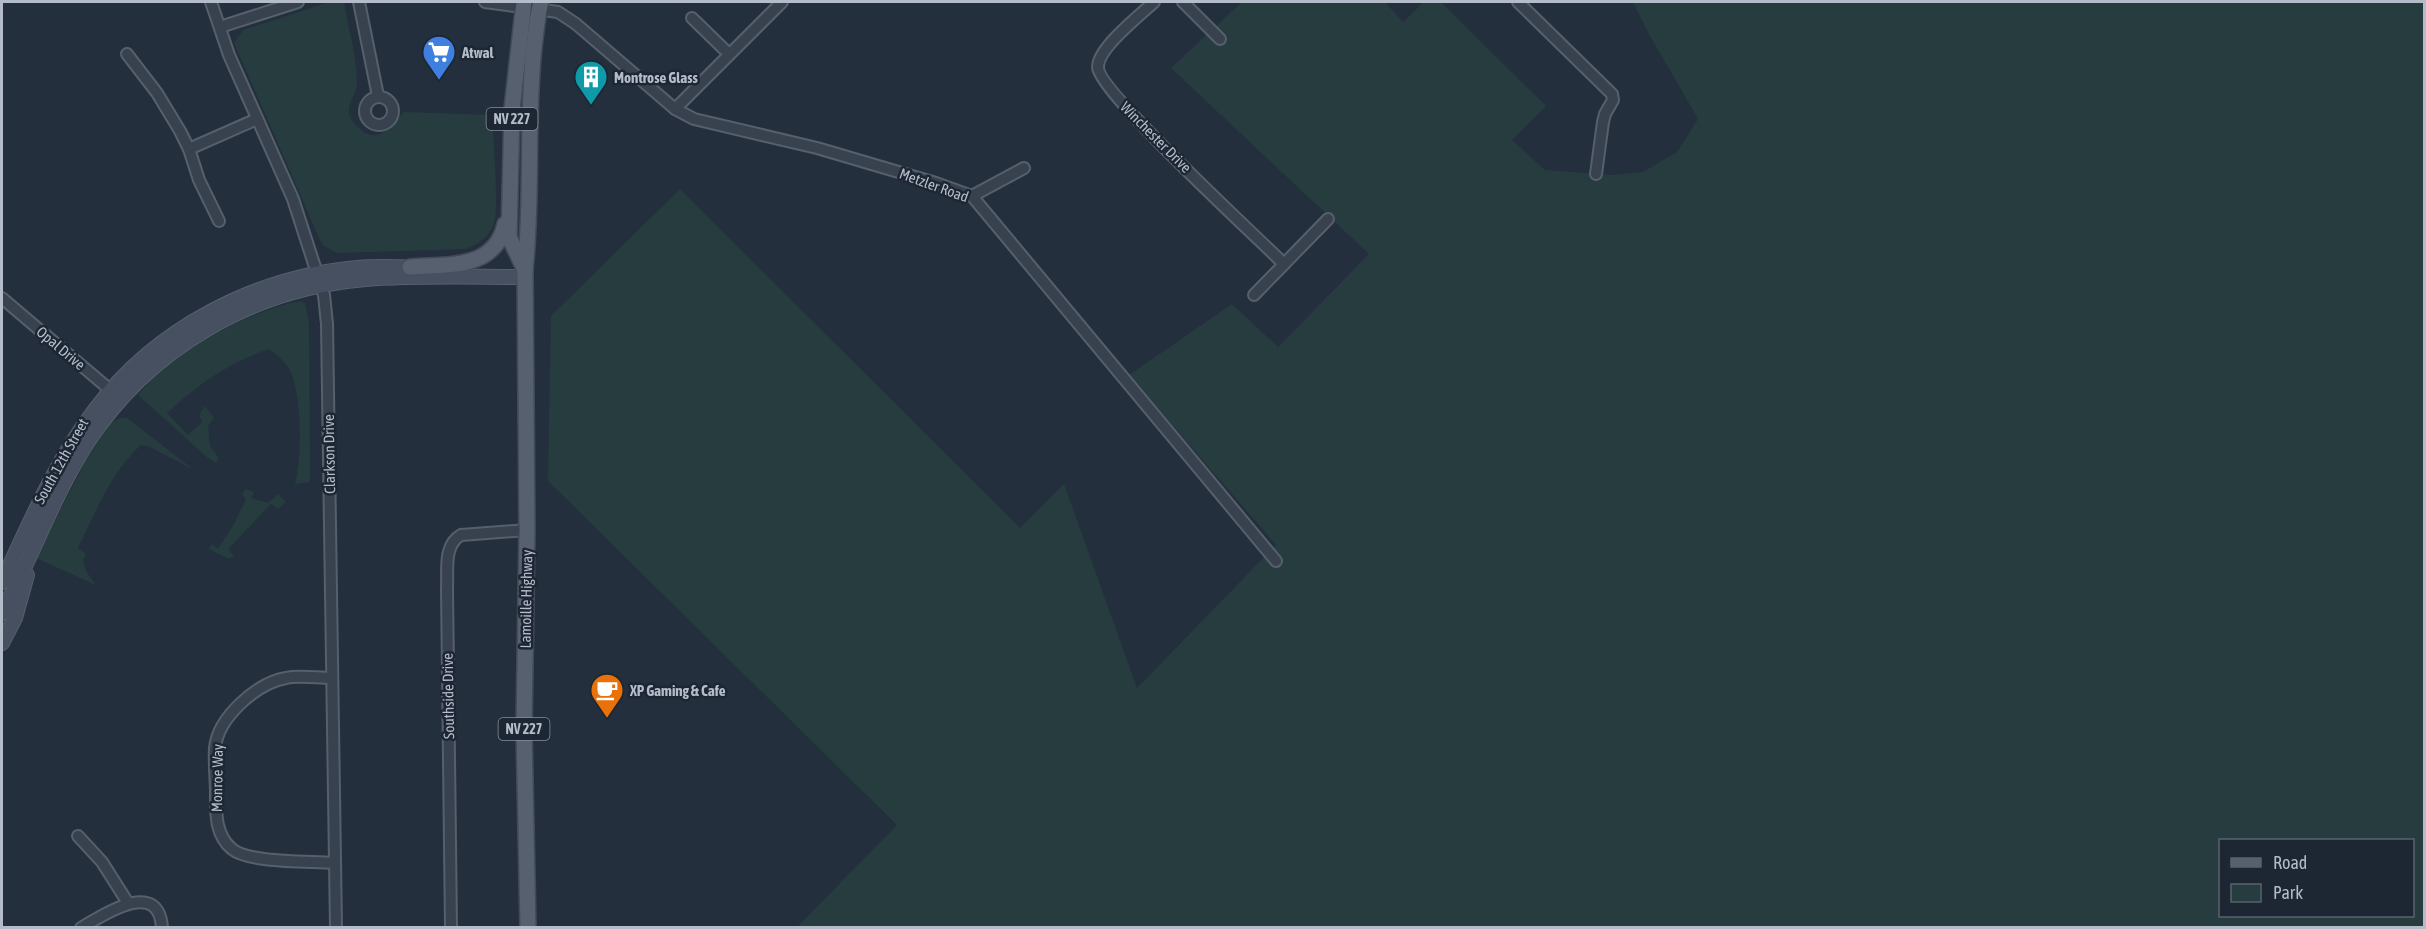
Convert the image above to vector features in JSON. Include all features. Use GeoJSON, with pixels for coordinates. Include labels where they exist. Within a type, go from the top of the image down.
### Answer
{"type":"FeatureCollection","features":[{"type":"Feature","properties":{"kind":"main road","name":"Lamoille Highway"},"geometry":{"type":"LineString","coordinates":[[523,4],[512,109],[509,237],[525,274]]}},
{"type":"Feature","properties":{"kind":"main road","name":"Lamoille Highway"},"geometry":{"type":"LineString","coordinates":[[528,927],[524,730],[525,274],[529,236],[529,117],[540,6]]}},
{"type":"Feature","properties":{"kind":"main road"},"geometry":{"type":"LineString","coordinates":[[410,267],[474,260],[494,249],[501,238],[506,219],[512,164]]}},
{"type":"Feature","properties":{"kind":"main road","name":"South 12th Street"},"geometry":{"type":"LineString","coordinates":[[2,582],[59,465],[81,430],[115,394],[216,323],[318,280],[356,268],[410,267],[525,274]]}},
{"type":"Feature","properties":{"kind":"main road","name":"South 12th Street"},"geometry":{"type":"LineString","coordinates":[[318,280],[525,274]]}},
{"type":"Feature","properties":{"kind":"main road","name":"South 12th Street"},"geometry":{"type":"LineString","coordinates":[[2,613],[75,463],[104,418],[115,394]]}},
{"type":"Feature","properties":{"kind":"main road"},"geometry":{"type":"LineString","coordinates":[[2,643],[20,604],[27,576],[26,561]]}},
{"type":"Feature","properties":{"kind":"street","name":"Clarkson Drive"},"geometry":{"type":"LineString","coordinates":[[211,2],[257,119],[293,199],[318,280],[327,324],[336,927]]}},
{"type":"Feature","properties":{"kind":"street"},"geometry":{"type":"LineString","coordinates":[[220,27],[298,2]]}},
{"type":"Feature","properties":{"kind":"street"},"geometry":{"type":"LineString","coordinates":[[359,2],[378,96]]}},
{"type":"Feature","properties":{"kind":"street","name":"Metzler Road"},"geometry":{"type":"LineString","coordinates":[[485,2],[540,6],[566,16],[675,109],[707,122],[818,148],[972,196],[1276,561]]}},
{"type":"Feature","properties":{"kind":"street"},"geometry":{"type":"LineString","coordinates":[[675,109],[782,2]]}},
{"type":"Feature","properties":{"kind":"street","name":"Winchester Drive"},"geometry":{"type":"LineString","coordinates":[[1154,2],[1110,45],[1100,58],[1097,68],[1100,78],[1128,110],[1284,264]]}},
{"type":"Feature","properties":{"kind":"street"},"geometry":{"type":"LineString","coordinates":[[1183,2],[1220,39]]}},
{"type":"Feature","properties":{"kind":"street"},"geometry":{"type":"LineString","coordinates":[[1518,2],[1612,94],[1613,100],[1605,114],[1596,174]]}},
{"type":"Feature","properties":{"kind":"street"},"geometry":{"type":"LineString","coordinates":[[692,18],[729,54]]}},
{"type":"Feature","properties":{"kind":"street"},"geometry":{"type":"LineString","coordinates":[[127,54],[156,93],[189,149],[199,180],[219,221]]}},
{"type":"Feature","properties":{"kind":"street"},"geometry":{"type":"LineString","coordinates":[[189,149],[257,119]]}},
{"type":"Feature","properties":{"kind":"street"},"geometry":{"type":"LineString","coordinates":[[972,196],[1024,168]]}},
{"type":"Feature","properties":{"kind":"street"},"geometry":{"type":"LineString","coordinates":[[1254,295],[1328,219]]}},
{"type":"Feature","properties":{"kind":"street","name":"Opal Drive"},"geometry":{"type":"LineString","coordinates":[[2,298],[115,394]]}},
{"type":"Feature","properties":{"kind":"street","name":"Southside Drive"},"geometry":{"type":"LineString","coordinates":[[451,927],[447,589],[449,546],[461,535],[526,530]]}},
{"type":"Feature","properties":{"kind":"street","name":"Monroe Way"},"geometry":{"type":"LineString","coordinates":[[331,678],[288,677],[264,686],[229,717],[219,733],[215,747],[218,825],[223,838],[232,849],[246,857],[334,862]]}},
{"type":"Feature","properties":{"kind":"street"},"geometry":{"type":"LineString","coordinates":[[78,836],[102,862],[128,903]]}},
{"type":"Feature","properties":{"kind":"street"},"geometry":{"type":"LineString","coordinates":[[81,927],[128,903],[150,904],[156,908],[162,927]]}},
{"type":"Feature","properties":{"kind":"green space"},"geometry":{"type":"Polygon","coordinates":[[[329,2],[344,2],[357,74],[357,88],[349,106],[349,114],[360,129],[373,135],[379,134],[390,128],[403,112],[492,115],[496,190],[495,218],[491,230],[478,243],[466,249],[337,253],[324,246],[320,240],[234,43],[243,30],[329,2]]]}},
{"type":"Feature","properties":{"kind":"green space"},"geometry":{"type":"Polygon","coordinates":[[[1242,2],[1385,2],[1403,22],[1424,2],[1441,2],[1546,106],[1512,140],[1545,170],[1612,175],[1643,172],[1677,152],[1698,119],[1633,2],[2424,2],[2424,927],[797,927],[897,825],[548,481],[551,316],[680,189],[1020,528],[1064,484],[1137,688],[1276,545],[1129,375],[1232,304],[1278,347],[1369,254],[1171,68],[1242,2]]]}},
{"type":"Feature","properties":{"kind":"green space"},"geometry":{"type":"Polygon","coordinates":[[[300,301],[305,303],[309,323],[310,482],[295,484],[300,444],[295,384],[289,369],[269,349],[254,354],[214,375],[167,413],[188,435],[202,422],[199,415],[205,406],[214,418],[208,426],[210,446],[219,458],[216,463],[138,395],[170,364],[212,336],[256,314],[300,301]]]}},
{"type":"Feature","properties":{"kind":"green space"},"geometry":{"type":"Polygon","coordinates":[[[120,418],[127,418],[194,470],[148,446],[141,445],[130,456],[112,480],[78,548],[86,554],[83,560],[86,571],[96,585],[36,558],[86,460],[111,423],[120,418]]]}},
{"type":"Feature","properties":{"kind":"green space"},"geometry":{"type":"Polygon","coordinates":[[[246,489],[254,492],[251,498],[268,503],[278,494],[286,502],[278,509],[271,504],[228,549],[234,556],[229,559],[209,549],[212,544],[218,549],[234,524],[246,499],[242,494],[246,489]]]}},
{"type":"Feature","properties":{"kind":"place","name":"Atwal"},"geometry":{"type":"Point","coordinates":[439,81]}},
{"type":"Feature","properties":{"kind":"place","name":"Montrose Glass"},"geometry":{"type":"Point","coordinates":[591,106]}},
{"type":"Feature","properties":{"kind":"place","name":"XP Gaming & Cafe"},"geometry":{"type":"Point","coordinates":[607,719]}}]}
